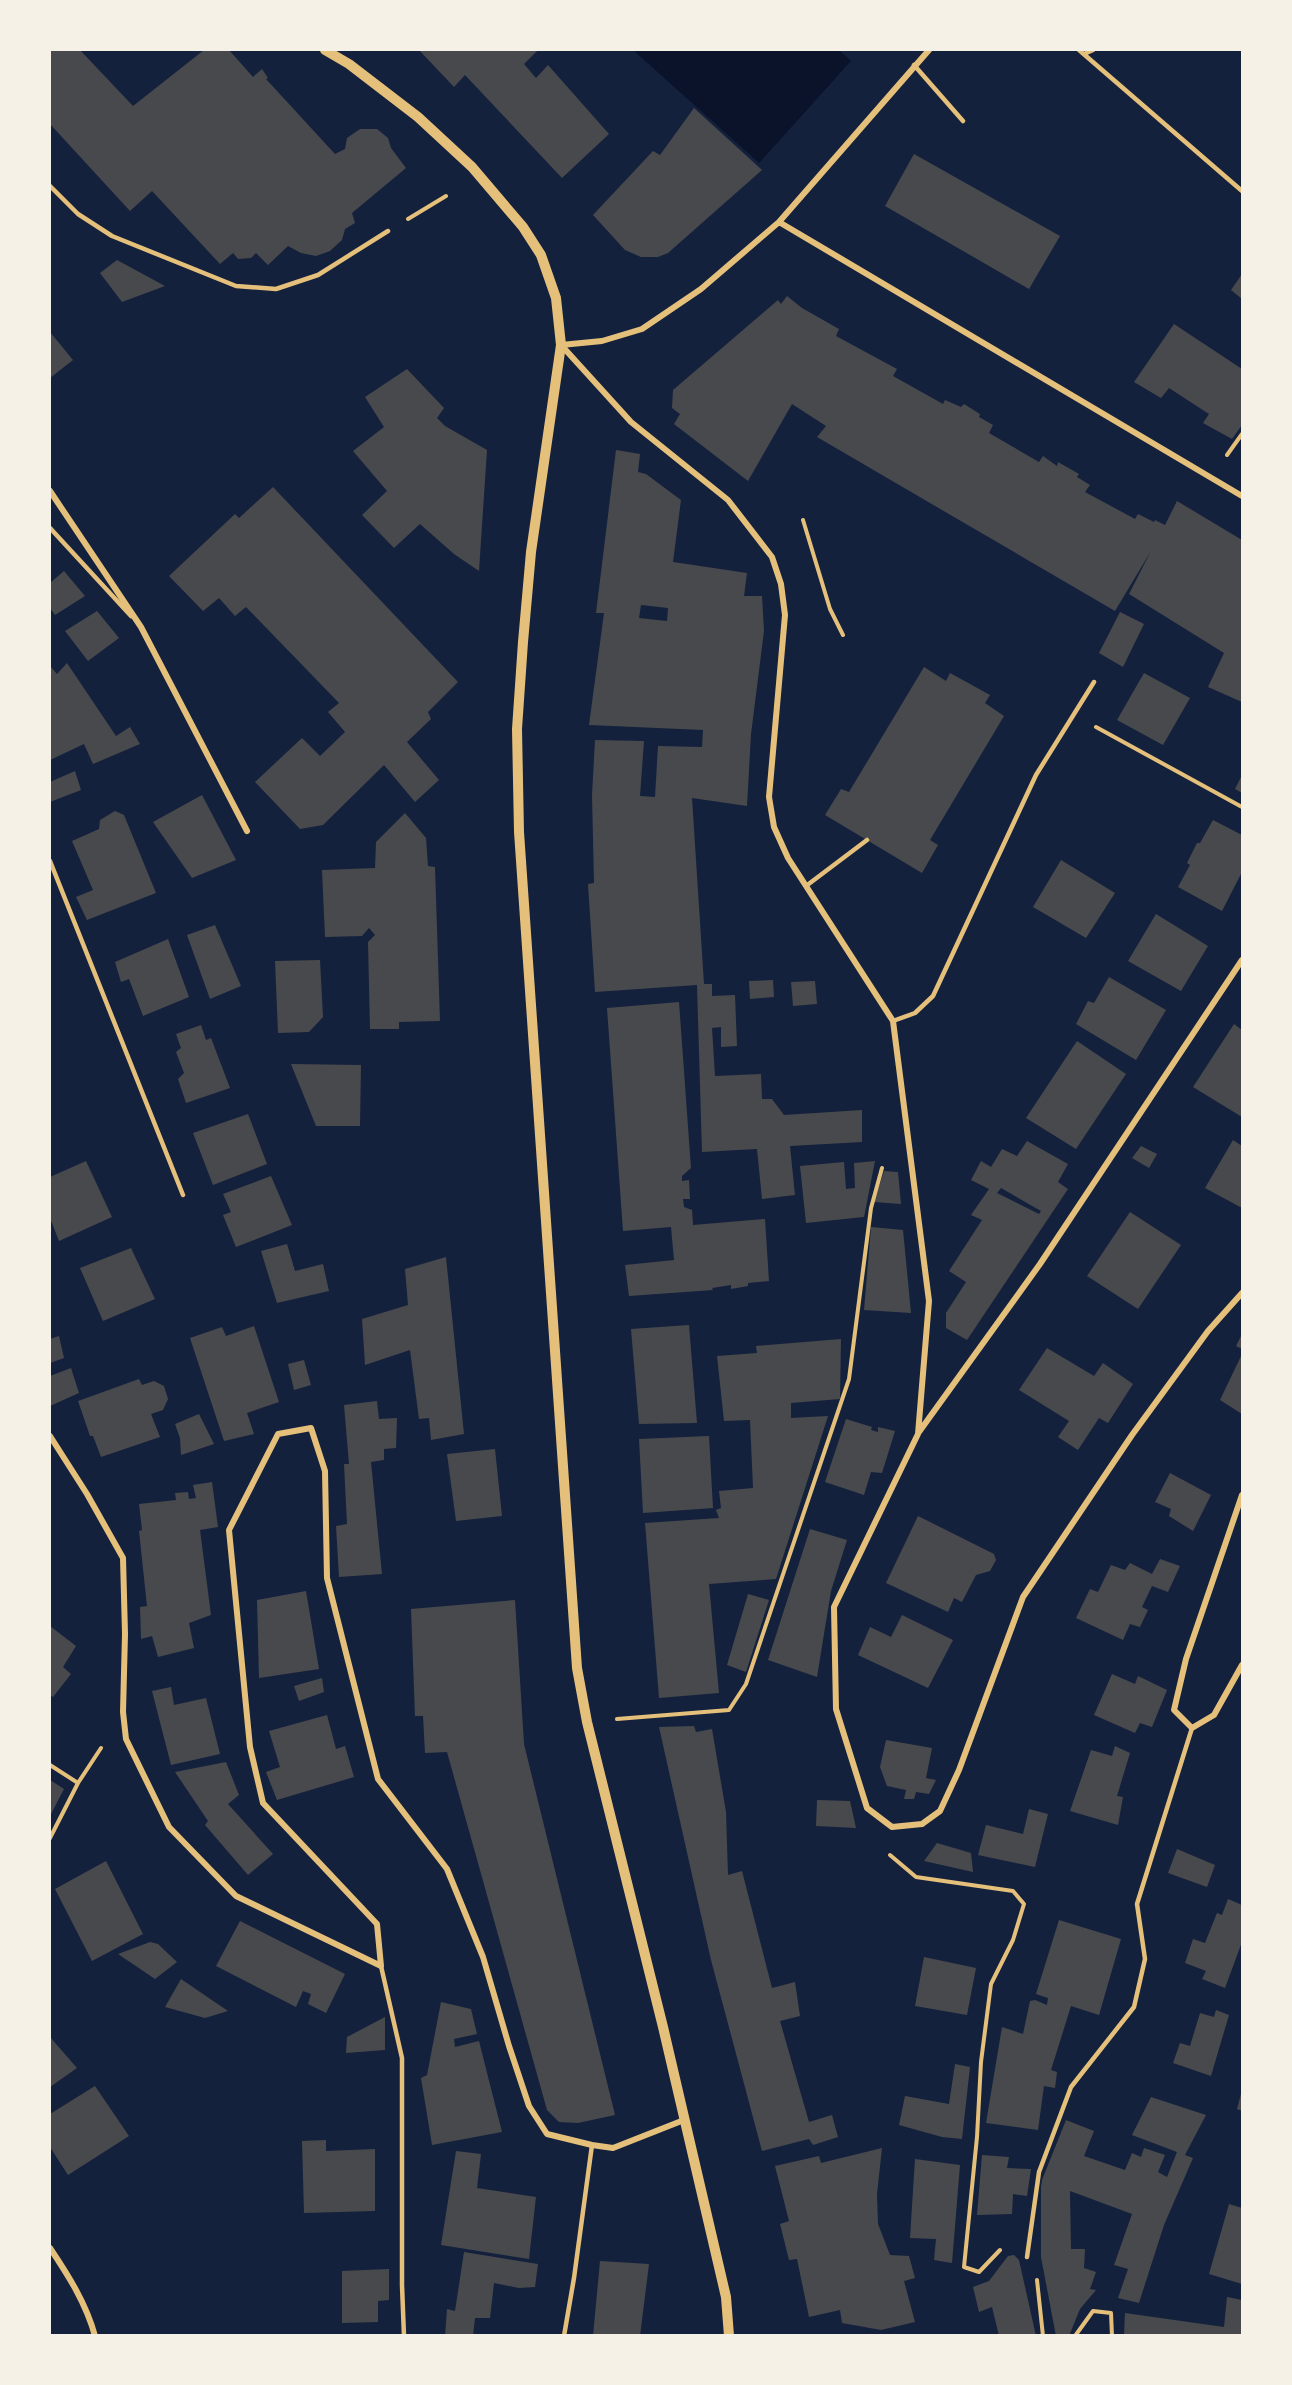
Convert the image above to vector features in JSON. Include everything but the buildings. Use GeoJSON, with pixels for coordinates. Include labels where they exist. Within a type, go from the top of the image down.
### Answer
{"type":"FeatureCollection","features":[{"type":"Feature","properties":{"kind":"street"},"geometry":{"type":"LineString","coordinates":[[325,50],[349,64],[417,117],[472,167],[523,227],[541,255],[556,298],[561,345],[531,552],[517,729],[519,832],[577,1668],[586,1722],[726,2297],[729,2336]]}},
{"type":"Feature","properties":{"kind":"street"},"geometry":{"type":"LineString","coordinates":[[561,345],[602,342],[642,329],[701,290],[778,222],[929,50]]}},
{"type":"Feature","properties":{"kind":"street"},"geometry":{"type":"LineString","coordinates":[[778,222],[1242,496]]}},
{"type":"Feature","properties":{"kind":"street"},"geometry":{"type":"LineString","coordinates":[[561,345],[631,422],[728,501],[771,557],[781,584],[785,615],[769,797],[774,827],[788,858],[893,1021],[929,1301],[918,1434]]}},
{"type":"Feature","properties":{"kind":"street"},"geometry":{"type":"LineString","coordinates":[[50,491],[141,627],[247,831]]}},
{"type":"Feature","properties":{"kind":"street"},"geometry":{"type":"LineString","coordinates":[[1242,960],[1040,1264],[918,1434],[834,1607],[836,1709],[867,1808],[892,1827],[922,1824],[940,1811],[959,1770],[1023,1597],[1132,1435],[1208,1331],[1242,1293]]}},
{"type":"Feature","properties":{"kind":"street"},"geometry":{"type":"LineString","coordinates":[[381,1966],[377,1924],[263,1803],[250,1747],[229,1530],[278,1434],[311,1428],[325,1471],[327,1578],[378,1779],[447,1869],[483,1957],[529,2106],[547,2134],[613,2148],[684,2120]]}},
{"type":"Feature","properties":{"kind":"street"},"geometry":{"type":"LineString","coordinates":[[50,1436],[87,1494],[123,1558],[125,1634],[123,1712],[126,1739],[169,1827],[236,1896],[381,1966]]}},
{"type":"Feature","properties":{"kind":"street"},"geometry":{"type":"LineString","coordinates":[[1242,1495],[1186,1659],[1174,1710],[1192,1728],[1214,1715],[1242,1665]]}},
{"type":"Feature","properties":{"kind":"street"},"geometry":{"type":"LineString","coordinates":[[50,2248],[72,2281],[95,2336]]}},
{"type":"Feature","properties":{"kind":"lane"},"geometry":{"type":"LineString","coordinates":[[1079,50],[1242,191]]}},
{"type":"Feature","properties":{"kind":"lane"},"geometry":{"type":"LineString","coordinates":[[1084,54],[1093,50]]}},
{"type":"Feature","properties":{"kind":"lane"},"geometry":{"type":"LineString","coordinates":[[914,65],[963,121]]}},
{"type":"Feature","properties":{"kind":"lane"},"geometry":{"type":"LineString","coordinates":[[50,186],[78,214],[112,236],[236,286],[276,289],[318,275],[388,231]]}},
{"type":"Feature","properties":{"kind":"lane"},"geometry":{"type":"LineString","coordinates":[[50,528],[141,627]]}},
{"type":"Feature","properties":{"kind":"lane"},"geometry":{"type":"LineString","coordinates":[[893,1021],[915,1013],[933,996],[1036,775],[1094,682]]}},
{"type":"Feature","properties":{"kind":"lane"},"geometry":{"type":"LineString","coordinates":[[806,886],[867,840]]}},
{"type":"Feature","properties":{"kind":"lane"},"geometry":{"type":"LineString","coordinates":[[50,861],[183,1195]]}},
{"type":"Feature","properties":{"kind":"lane"},"geometry":{"type":"LineString","coordinates":[[1027,2257],[1039,2172],[1071,2086],[1134,2007],[1145,1959],[1137,1904],[1192,1728]]}},
{"type":"Feature","properties":{"kind":"lane"},"geometry":{"type":"LineString","coordinates":[[381,1966],[402,2058],[404,2336]]}},
{"type":"Feature","properties":{"kind":"lane"},"geometry":{"type":"LineString","coordinates":[[564,2336],[592,2145]]}},
{"type":"Feature","properties":{"kind":"path"},"geometry":{"type":"LineString","coordinates":[[388,231],[446,196]]}},
{"type":"Feature","properties":{"kind":"path"},"geometry":{"type":"LineString","coordinates":[[803,520],[830,609],[843,635]]}},
{"type":"Feature","properties":{"kind":"path"},"geometry":{"type":"LineString","coordinates":[[1073,714],[1242,807]]}},
{"type":"Feature","properties":{"kind":"path"},"geometry":{"type":"LineString","coordinates":[[586,1722],[729,1710],[746,1684],[849,1379],[871,1208],[884,1165]]}},
{"type":"Feature","properties":{"kind":"path"},"geometry":{"type":"LineString","coordinates":[[50,1839],[78,1783],[123,1712]]}},
{"type":"Feature","properties":{"kind":"path"},"geometry":{"type":"LineString","coordinates":[[50,1766],[78,1783]]}},
{"type":"Feature","properties":{"kind":"path"},"geometry":{"type":"LineString","coordinates":[[867,1808],[890,1855],[915,1877],[1013,1891],[1024,1904],[1013,1940],[991,1984],[981,2062],[977,2137],[964,2267],[979,2272],[1001,2249],[1021,2244],[1038,2282],[1043,2336]]}},
{"type":"Feature","properties":{"kind":"path"},"geometry":{"type":"LineString","coordinates":[[1075,2336],[1093,2311],[1111,2313],[1112,2336]]}},
{"type":"Feature","properties":{"kind":"water"},"geometry":{"type":"Polygon","coordinates":[[[633,50],[839,50],[851,61],[759,163],[633,50]]]}}]}
